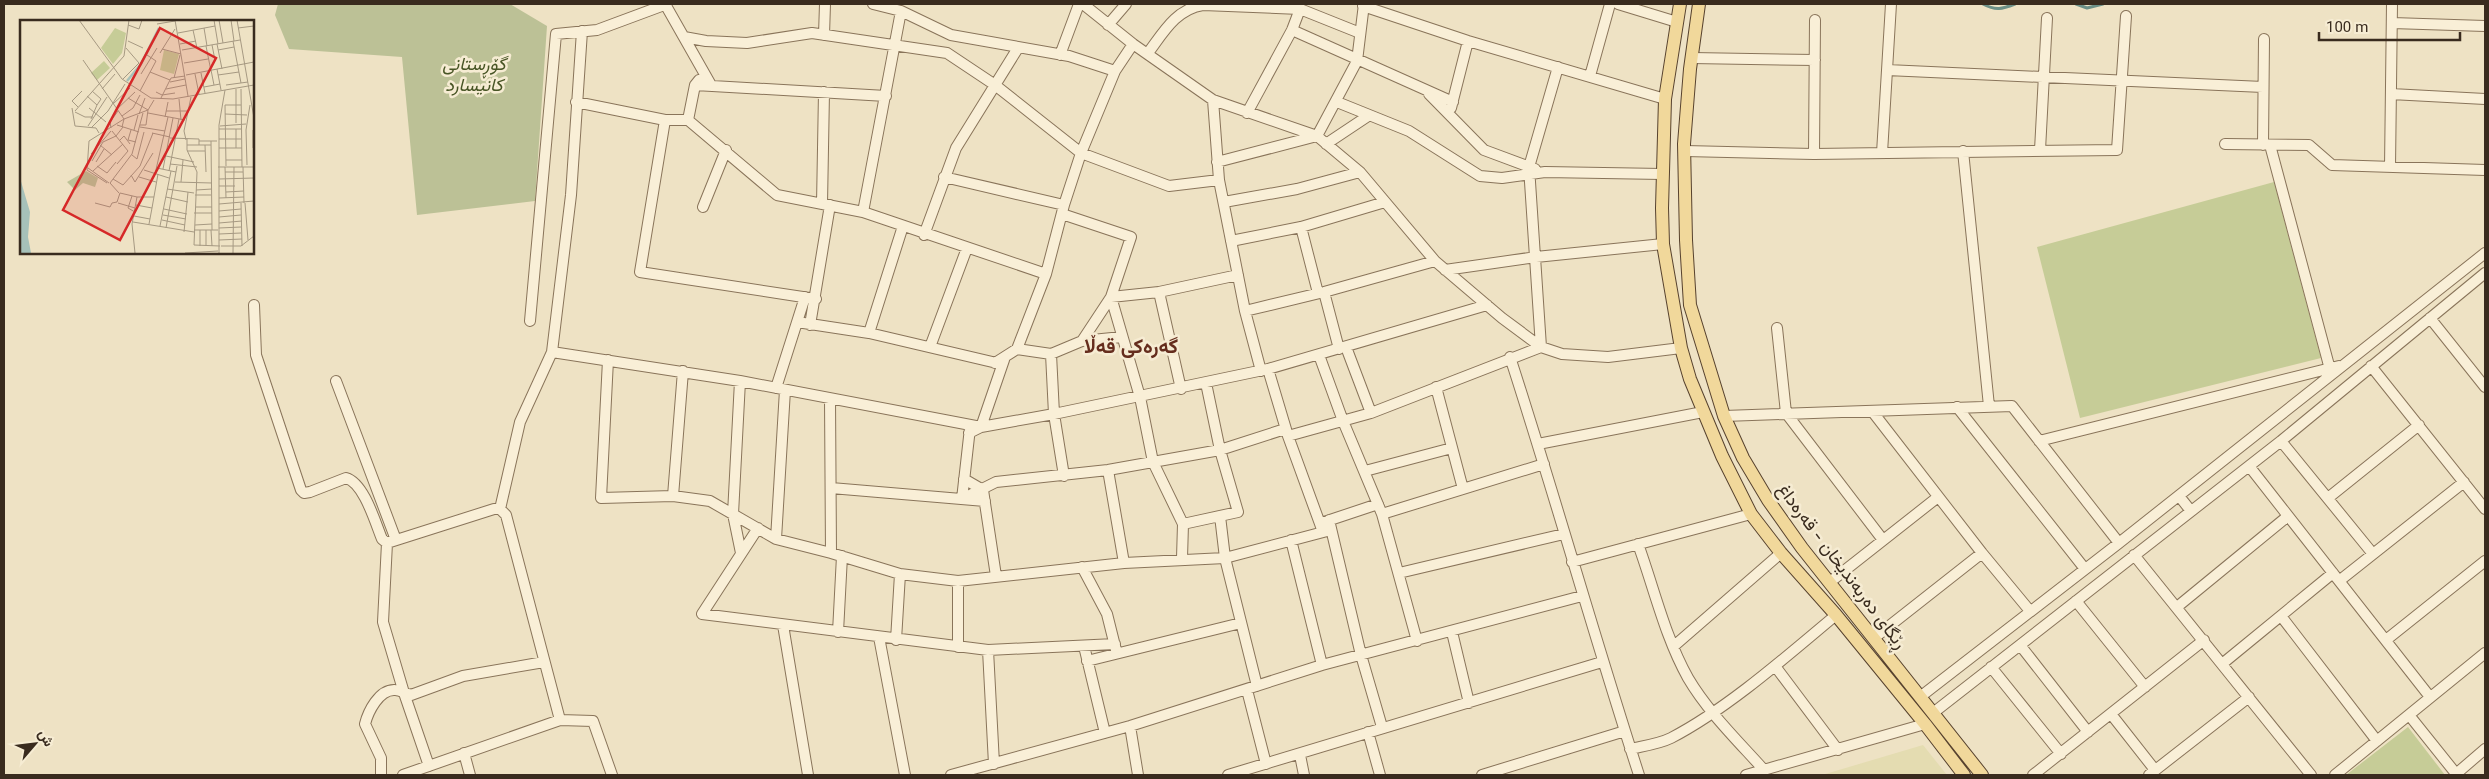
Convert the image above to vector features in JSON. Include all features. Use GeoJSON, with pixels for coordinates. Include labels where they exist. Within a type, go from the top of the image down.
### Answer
{"type":"FeatureCollection","features":[{"type":"Feature","properties":{"kind":"main road"},"geometry":{"type":"LineString","coordinates":[[1680,4],[1664,99],[1663,244],[1681,348],[1703,412],[1751,514],[1925,724],[1964,775]]}},
{"type":"Feature","properties":{"kind":"main road","name":"ڕێگای دەربەندیخان - قەرەداغ"},"geometry":{"type":"LineString","coordinates":[[1699,4],[1691,64],[1685,152],[1686,240],[1690,304],[1724,416],[1744,458],[1768,500],[1802,548],[1982,775]]}},
{"type":"Feature","properties":{"kind":"main road"},"geometry":{"type":"LineString","coordinates":[[1675,37],[1682,47],[1693,44]]}},
{"type":"Feature","properties":{"kind":"main road"},"geometry":{"type":"LineString","coordinates":[[1670,66],[1691,64]]}},
{"type":"Feature","properties":{"kind":"main road"},"geometry":{"type":"LineString","coordinates":[[1784,556],[1802,548]]}},
{"type":"Feature","properties":{"kind":"street"},"geometry":{"type":"LineString","coordinates":[[530,321],[556,34],[597,30],[666,4],[712,85]]}},
{"type":"Feature","properties":{"kind":"street"},"geometry":{"type":"LineString","coordinates":[[824,35],[825,4]]}},
{"type":"Feature","properties":{"kind":"street"},"geometry":{"type":"LineString","coordinates":[[873,4],[901,11],[951,35],[1060,54],[1116,71]]}},
{"type":"Feature","properties":{"kind":"street"},"geometry":{"type":"LineString","coordinates":[[1060,54],[1081,4],[1133,44],[1213,100],[1317,136],[1360,172],[1435,261],[1541,347],[1562,354],[1608,357],[1681,348]]}},
{"type":"Feature","properties":{"kind":"street"},"geometry":{"type":"LineString","coordinates":[[1108,25],[1126,4]]}},
{"type":"Feature","properties":{"kind":"street"},"geometry":{"type":"LineString","coordinates":[[1148,54],[1175,18],[1188,8],[1203,4],[1297,6],[1360,33]]}},
{"type":"Feature","properties":{"kind":"street"},"geometry":{"type":"LineString","coordinates":[[1590,76],[1610,4]]}},
{"type":"Feature","properties":{"kind":"street"},"geometry":{"type":"LineString","coordinates":[[1618,4],[1677,22]]}},
{"type":"Feature","properties":{"kind":"street"},"geometry":{"type":"LineString","coordinates":[[1882,153],[1891,4]]}},
{"type":"Feature","properties":{"kind":"street"},"geometry":{"type":"LineString","coordinates":[[2390,167],[2392,4]]}},
{"type":"Feature","properties":{"kind":"street"},"geometry":{"type":"LineString","coordinates":[[1217,162],[1317,136],[1337,102],[1357,61],[1363,5],[1468,41],[1558,66],[1664,99]]}},
{"type":"Feature","properties":{"kind":"street"},"geometry":{"type":"LineString","coordinates":[[1247,113],[1292,30],[1297,6]]}},
{"type":"Feature","properties":{"kind":"street"},"geometry":{"type":"LineString","coordinates":[[863,212],[896,46],[901,11]]}},
{"type":"Feature","properties":{"kind":"street"},"geometry":{"type":"LineString","coordinates":[[1685,152],[1814,154],[2117,150],[2126,16]]}},
{"type":"Feature","properties":{"kind":"street"},"geometry":{"type":"LineString","coordinates":[[2040,150],[2047,18]]}},
{"type":"Feature","properties":{"kind":"street"},"geometry":{"type":"LineString","coordinates":[[1814,154],[1815,20]]}},
{"type":"Feature","properties":{"kind":"street"},"geometry":{"type":"LineString","coordinates":[[2392,23],[2485,26]]}},
{"type":"Feature","properties":{"kind":"street"},"geometry":{"type":"LineString","coordinates":[[1292,30],[1357,61],[1453,102]]}},
{"type":"Feature","properties":{"kind":"street"},"geometry":{"type":"LineString","coordinates":[[500,509],[520,422],[552,352],[572,195],[576,102],[582,31]]}},
{"type":"Feature","properties":{"kind":"street"},"geometry":{"type":"LineString","coordinates":[[684,37],[706,41],[747,43],[812,33],[947,53],[995,85],[1082,153],[1169,186],[1219,180]]}},
{"type":"Feature","properties":{"kind":"street"},"geometry":{"type":"LineString","coordinates":[[947,53],[951,35]]}},
{"type":"Feature","properties":{"kind":"street"},"geometry":{"type":"LineString","coordinates":[[2264,39],[2263,87],[2266,145],[2330,372]]}},
{"type":"Feature","properties":{"kind":"street"},"geometry":{"type":"LineString","coordinates":[[1449,114],[1468,41]]}},
{"type":"Feature","properties":{"kind":"street"},"geometry":{"type":"LineString","coordinates":[[981,426],[1001,361],[1017,349],[1046,274],[1063,209],[1082,153],[1116,71],[1133,44]]}},
{"type":"Feature","properties":{"kind":"street"},"geometry":{"type":"LineString","coordinates":[[924,234],[956,148],[1018,48]]}},
{"type":"Feature","properties":{"kind":"street"},"geometry":{"type":"LineString","coordinates":[[1691,64],[1815,60]]}},
{"type":"Feature","properties":{"kind":"street"},"geometry":{"type":"LineString","coordinates":[[1541,347],[1530,171],[1558,66]]}},
{"type":"Feature","properties":{"kind":"street"},"geometry":{"type":"LineString","coordinates":[[1887,70],[2263,87]]}},
{"type":"Feature","properties":{"kind":"street"},"geometry":{"type":"LineString","coordinates":[[688,120],[695,85],[705,74]]}},
{"type":"Feature","properties":{"kind":"street"},"geometry":{"type":"LineString","coordinates":[[695,85],[886,96]]}},
{"type":"Feature","properties":{"kind":"street"},"geometry":{"type":"LineString","coordinates":[[1425,90],[1487,152],[1530,171]]}},
{"type":"Feature","properties":{"kind":"street"},"geometry":{"type":"LineString","coordinates":[[810,325],[810,298],[826,205],[824,92]]}},
{"type":"Feature","properties":{"kind":"street"},"geometry":{"type":"LineString","coordinates":[[2391,94],[2485,99]]}},
{"type":"Feature","properties":{"kind":"street"},"geometry":{"type":"LineString","coordinates":[[1213,100],[1219,180],[1245,310],[1286,433],[1323,528],[1382,727]]}},
{"type":"Feature","properties":{"kind":"street"},"geometry":{"type":"LineString","coordinates":[[576,102],[665,120],[688,120],[726,150],[777,195],[863,212],[1046,274]]}},
{"type":"Feature","properties":{"kind":"street"},"geometry":{"type":"LineString","coordinates":[[1337,102],[1409,131],[1480,176],[1495,178],[1530,171],[1662,174]]}},
{"type":"Feature","properties":{"kind":"street"},"geometry":{"type":"LineString","coordinates":[[1326,144],[1368,116]]}},
{"type":"Feature","properties":{"kind":"street"},"geometry":{"type":"LineString","coordinates":[[665,120],[640,272],[810,298]]}},
{"type":"Feature","properties":{"kind":"street"},"geometry":{"type":"LineString","coordinates":[[2225,144],[2310,145],[2332,165],[2485,170]]}},
{"type":"Feature","properties":{"kind":"street"},"geometry":{"type":"LineString","coordinates":[[703,207],[726,150]]}},
{"type":"Feature","properties":{"kind":"street"},"geometry":{"type":"LineString","coordinates":[[1963,151],[1989,406]]}},
{"type":"Feature","properties":{"kind":"street"},"geometry":{"type":"LineString","coordinates":[[1224,202],[1296,189],[1360,172]]}},
{"type":"Feature","properties":{"kind":"street"},"geometry":{"type":"LineString","coordinates":[[944,177],[1063,209],[1131,237],[1112,296],[1082,341]]}},
{"type":"Feature","properties":{"kind":"street"},"geometry":{"type":"LineString","coordinates":[[1231,241],[1301,227],[1385,202]]}},
{"type":"Feature","properties":{"kind":"street"},"geometry":{"type":"LineString","coordinates":[[869,333],[904,226]]}},
{"type":"Feature","properties":{"kind":"street"},"geometry":{"type":"LineString","coordinates":[[1301,227],[1321,293],[1371,413]]}},
{"type":"Feature","properties":{"kind":"street"},"geometry":{"type":"LineString","coordinates":[[1445,270],[1536,257],[1663,244]]}},
{"type":"Feature","properties":{"kind":"street"},"geometry":{"type":"LineString","coordinates":[[930,347],[967,248]]}},
{"type":"Feature","properties":{"kind":"street"},"geometry":{"type":"LineString","coordinates":[[1920,696],[2120,543],[2330,372],[2343,365],[2485,253]]}},
{"type":"Feature","properties":{"kind":"street"},"geometry":{"type":"LineString","coordinates":[[1245,310],[1321,293],[1435,261]]}},
{"type":"Feature","properties":{"kind":"street"},"geometry":{"type":"LineString","coordinates":[[1933,713],[2281,441],[2485,274]]}},
{"type":"Feature","properties":{"kind":"street"},"geometry":{"type":"LineString","coordinates":[[1112,296],[1159,292],[1238,275]]}},
{"type":"Feature","properties":{"kind":"street"},"geometry":{"type":"LineString","coordinates":[[1159,292],[1181,388]]}},
{"type":"Feature","properties":{"kind":"street"},"geometry":{"type":"LineString","coordinates":[[1112,296],[1140,397],[1153,462],[1183,524],[1182,558]]}},
{"type":"Feature","properties":{"kind":"street"},"geometry":{"type":"LineString","coordinates":[[776,539],[781,389],[798,322],[810,298]]}},
{"type":"Feature","properties":{"kind":"street"},"geometry":{"type":"LineString","coordinates":[[254,305],[256,355],[301,490],[304,493],[346,478],[352,480],[362,492],[382,539],[392,541],[494,509],[500,509],[506,514],[560,720]]}},
{"type":"Feature","properties":{"kind":"street"},"geometry":{"type":"LineString","coordinates":[[552,352],[740,381],[969,430],[981,426],[1140,397],[1264,370],[1487,305]]}},
{"type":"Feature","properties":{"kind":"street"},"geometry":{"type":"LineString","coordinates":[[2430,318],[2484,382]]}},
{"type":"Feature","properties":{"kind":"street"},"geometry":{"type":"LineString","coordinates":[[798,322],[869,333],[1001,361]]}},
{"type":"Feature","properties":{"kind":"street"},"geometry":{"type":"LineString","coordinates":[[1778,328],[1786,413],[1883,540]]}},
{"type":"Feature","properties":{"kind":"street"},"geometry":{"type":"LineString","coordinates":[[1017,349],[1051,354],[1082,341],[1122,337]]}},
{"type":"Feature","properties":{"kind":"street"},"geometry":{"type":"LineString","coordinates":[[962,499],[996,482],[1108,470],[1220,450],[1343,421],[1371,413],[1510,357],[1541,347]]}},
{"type":"Feature","properties":{"kind":"street"},"geometry":{"type":"LineString","coordinates":[[1051,354],[1054,414],[1064,476]]}},
{"type":"Feature","properties":{"kind":"street"},"geometry":{"type":"LineString","coordinates":[[1319,355],[1343,421],[1380,509],[1400,573],[1416,641]]}},
{"type":"Feature","properties":{"kind":"street"},"geometry":{"type":"LineString","coordinates":[[1510,357],[1538,444],[1602,662],[1639,775]]}},
{"type":"Feature","properties":{"kind":"street"},"geometry":{"type":"LineString","coordinates":[[608,360],[601,498],[673,496],[710,501],[776,539],[837,554],[900,574],[958,581],[1182,558],[1225,558],[1291,540],[1380,509],[1463,489],[1544,464]]}},
{"type":"Feature","properties":{"kind":"street"},"geometry":{"type":"LineString","coordinates":[[2371,366],[2485,509]]}},
{"type":"Feature","properties":{"kind":"street"},"geometry":{"type":"LineString","coordinates":[[673,496],[683,372]]}},
{"type":"Feature","properties":{"kind":"street"},"geometry":{"type":"LineString","coordinates":[[2039,441],[2330,372]]}},
{"type":"Feature","properties":{"kind":"street"},"geometry":{"type":"LineString","coordinates":[[336,381],[392,541],[383,622],[404,693],[429,766]]}},
{"type":"Feature","properties":{"kind":"street"},"geometry":{"type":"LineString","coordinates":[[740,381],[733,514],[741,553]]}},
{"type":"Feature","properties":{"kind":"street"},"geometry":{"type":"LineString","coordinates":[[1183,524],[1238,512],[1220,450],[1206,383]]}},
{"type":"Feature","properties":{"kind":"street"},"geometry":{"type":"LineString","coordinates":[[1436,387],[1463,489]]}},
{"type":"Feature","properties":{"kind":"street"},"geometry":{"type":"LineString","coordinates":[[830,399],[831,488],[837,554],[838,632]]}},
{"type":"Feature","properties":{"kind":"street"},"geometry":{"type":"LineString","coordinates":[[1724,416],[2012,406],[2120,543]]}},
{"type":"Feature","properties":{"kind":"street"},"geometry":{"type":"LineString","coordinates":[[1957,407],[2085,569]]}},
{"type":"Feature","properties":{"kind":"street"},"geometry":{"type":"LineString","coordinates":[[1872,411],[1982,553],[2030,611]]}},
{"type":"Feature","properties":{"kind":"street"},"geometry":{"type":"LineString","coordinates":[[1538,444],[1703,412]]}},
{"type":"Feature","properties":{"kind":"street"},"geometry":{"type":"LineString","coordinates":[[2328,498],[2419,425]]}},
{"type":"Feature","properties":{"kind":"street"},"geometry":{"type":"LineString","coordinates":[[962,499],[969,430]]}},
{"type":"Feature","properties":{"kind":"street"},"geometry":{"type":"LineString","coordinates":[[2281,441],[2373,554]]}},
{"type":"Feature","properties":{"kind":"street"},"geometry":{"type":"LineString","coordinates":[[1365,471],[1452,448]]}},
{"type":"Feature","properties":{"kind":"street"},"geometry":{"type":"LineString","coordinates":[[2249,466],[2430,697]]}},
{"type":"Feature","properties":{"kind":"street"},"geometry":{"type":"LineString","coordinates":[[1108,470],[1124,563]]}},
{"type":"Feature","properties":{"kind":"street"},"geometry":{"type":"LineString","coordinates":[[964,479],[983,490],[996,576]]}},
{"type":"Feature","properties":{"kind":"street"},"geometry":{"type":"LineString","coordinates":[[2222,664],[2281,616],[2336,577],[2373,554],[2464,482]]}},
{"type":"Feature","properties":{"kind":"street"},"geometry":{"type":"LineString","coordinates":[[831,488],[985,501]]}},
{"type":"Feature","properties":{"kind":"street"},"geometry":{"type":"LineString","coordinates":[[2179,496],[2192,511]]}},
{"type":"Feature","properties":{"kind":"street"},"geometry":{"type":"LineString","coordinates":[[1830,582],[1938,497]]}},
{"type":"Feature","properties":{"kind":"street"},"geometry":{"type":"LineString","coordinates":[[1572,562],[1751,514]]}},
{"type":"Feature","properties":{"kind":"street"},"geometry":{"type":"LineString","coordinates":[[1220,516],[1225,558],[1240,623],[1266,764]]}},
{"type":"Feature","properties":{"kind":"street"},"geometry":{"type":"LineString","coordinates":[[2177,606],[2288,516]]}},
{"type":"Feature","properties":{"kind":"street"},"geometry":{"type":"LineString","coordinates":[[758,528],[702,614],[896,640],[988,650],[1115,644],[1240,623]]}},
{"type":"Feature","properties":{"kind":"street"},"geometry":{"type":"LineString","coordinates":[[1400,573],[1564,534]]}},
{"type":"Feature","properties":{"kind":"street"},"geometry":{"type":"LineString","coordinates":[[1291,540],[1322,666]]}},
{"type":"Feature","properties":{"kind":"street"},"geometry":{"type":"LineString","coordinates":[[1638,544],[1674,646],[1688,678],[1713,712],[1764,770]]}},
{"type":"Feature","properties":{"kind":"street"},"geometry":{"type":"LineString","coordinates":[[1874,638],[1982,553]]}},
{"type":"Feature","properties":{"kind":"street"},"geometry":{"type":"LineString","coordinates":[[2134,555],[2177,606],[2311,775]]}},
{"type":"Feature","properties":{"kind":"street"},"geometry":{"type":"LineString","coordinates":[[1674,646],[1784,556]]}},
{"type":"Feature","properties":{"kind":"street"},"geometry":{"type":"LineString","coordinates":[[2386,640],[2485,561]]}},
{"type":"Feature","properties":{"kind":"street"},"geometry":{"type":"LineString","coordinates":[[1082,567],[1107,614],[1115,644]]}},
{"type":"Feature","properties":{"kind":"street"},"geometry":{"type":"LineString","coordinates":[[896,640],[900,574]]}},
{"type":"Feature","properties":{"kind":"street"},"geometry":{"type":"LineString","coordinates":[[958,581],[958,647]]}},
{"type":"Feature","properties":{"kind":"street"},"geometry":{"type":"LineString","coordinates":[[951,775],[976,772],[994,764],[1130,726],[1322,666],[1582,596]]}},
{"type":"Feature","properties":{"kind":"street"},"geometry":{"type":"LineString","coordinates":[[2076,600],[2145,687]]}},
{"type":"Feature","properties":{"kind":"street"},"geometry":{"type":"LineString","coordinates":[[1630,749],[1670,739],[1713,712],[1775,666],[1836,615]]}},
{"type":"Feature","properties":{"kind":"street"},"geometry":{"type":"LineString","coordinates":[[2281,616],[2377,741]]}},
{"type":"Feature","properties":{"kind":"street"},"geometry":{"type":"LineString","coordinates":[[783,625],[808,775]]}},
{"type":"Feature","properties":{"kind":"street"},"geometry":{"type":"LineString","coordinates":[[1452,632],[1470,703]]}},
{"type":"Feature","properties":{"kind":"street"},"geometry":{"type":"LineString","coordinates":[[879,637],[905,775]]}},
{"type":"Feature","properties":{"kind":"street"},"geometry":{"type":"LineString","coordinates":[[2033,775],[2204,640]]}},
{"type":"Feature","properties":{"kind":"street"},"geometry":{"type":"LineString","coordinates":[[1087,661],[1115,644]]}},
{"type":"Feature","properties":{"kind":"street"},"geometry":{"type":"LineString","coordinates":[[2020,644],[2088,732]]}},
{"type":"Feature","properties":{"kind":"street"},"geometry":{"type":"LineString","coordinates":[[1087,661],[1102,645]]}},
{"type":"Feature","properties":{"kind":"street"},"geometry":{"type":"LineString","coordinates":[[1084,646],[1105,733]]}},
{"type":"Feature","properties":{"kind":"street"},"geometry":{"type":"LineString","coordinates":[[988,650],[994,764]]}},
{"type":"Feature","properties":{"kind":"street"},"geometry":{"type":"LineString","coordinates":[[2335,775],[2485,653]]}},
{"type":"Feature","properties":{"kind":"street"},"geometry":{"type":"LineString","coordinates":[[381,775],[381,758],[365,724],[368,714],[388,691],[396,690],[411,695],[463,676],[544,662]]}},
{"type":"Feature","properties":{"kind":"street"},"geometry":{"type":"LineString","coordinates":[[1228,775],[1300,755],[1382,727],[1470,703],[1602,662]]}},
{"type":"Feature","properties":{"kind":"street"},"geometry":{"type":"LineString","coordinates":[[1775,666],[1838,750]]}},
{"type":"Feature","properties":{"kind":"street"},"geometry":{"type":"LineString","coordinates":[[1991,667],[2061,754]]}},
{"type":"Feature","properties":{"kind":"street"},"geometry":{"type":"LineString","coordinates":[[2111,714],[2152,773],[2249,697]]}},
{"type":"Feature","properties":{"kind":"street"},"geometry":{"type":"LineString","coordinates":[[2409,715],[2456,774],[2485,749]]}},
{"type":"Feature","properties":{"kind":"street"},"geometry":{"type":"LineString","coordinates":[[403,775],[560,720],[593,721],[612,775]]}},
{"type":"Feature","properties":{"kind":"street"},"geometry":{"type":"LineString","coordinates":[[1746,775],[1925,724]]}},
{"type":"Feature","properties":{"kind":"street"},"geometry":{"type":"LineString","coordinates":[[1130,726],[1138,775]]}},
{"type":"Feature","properties":{"kind":"street"},"geometry":{"type":"LineString","coordinates":[[1482,775],[1499,773],[1625,731]]}},
{"type":"Feature","properties":{"kind":"street"},"geometry":{"type":"LineString","coordinates":[[1368,732],[1380,775]]}},
{"type":"Feature","properties":{"kind":"street"},"geometry":{"type":"LineString","coordinates":[[464,753],[470,775]]}},
{"type":"Feature","properties":{"kind":"street"},"geometry":{"type":"LineString","coordinates":[[1300,755],[1304,775]]}},
{"type":"Feature","properties":{"kind":"shaded area"},"geometry":{"type":"Polygon","coordinates":[[[1923,745],[1947,775],[1822,775],[1923,745]]]}},
{"type":"Feature","properties":{"kind":"green space","name":"گۆڕستانی کانیسارد"},"geometry":{"type":"Polygon","coordinates":[[[278,4],[510,4],[547,26],[535,201],[417,215],[402,57],[289,49],[275,15],[278,4]]]}},
{"type":"Feature","properties":{"kind":"green space"},"geometry":{"type":"Polygon","coordinates":[[[2274,182],[2321,358],[2080,418],[2037,247],[2274,182]]]}},
{"type":"Feature","properties":{"kind":"green space"},"geometry":{"type":"Polygon","coordinates":[[[2408,727],[2445,775],[2346,775],[2408,727]]]}},
{"type":"Feature","properties":{"kind":"waterway"},"geometry":{"type":"LineString","coordinates":[[1983,4],[1992,8],[2015,4]]}},
{"type":"Feature","properties":{"kind":"waterway"},"geometry":{"type":"LineString","coordinates":[[2076,4],[2087,8],[2103,4]]}},
{"type":"Feature","properties":{"kind":"district","name":"گەرەکی قەڵا"},"geometry":{"type":"Point","coordinates":[1131,346]}}]}
